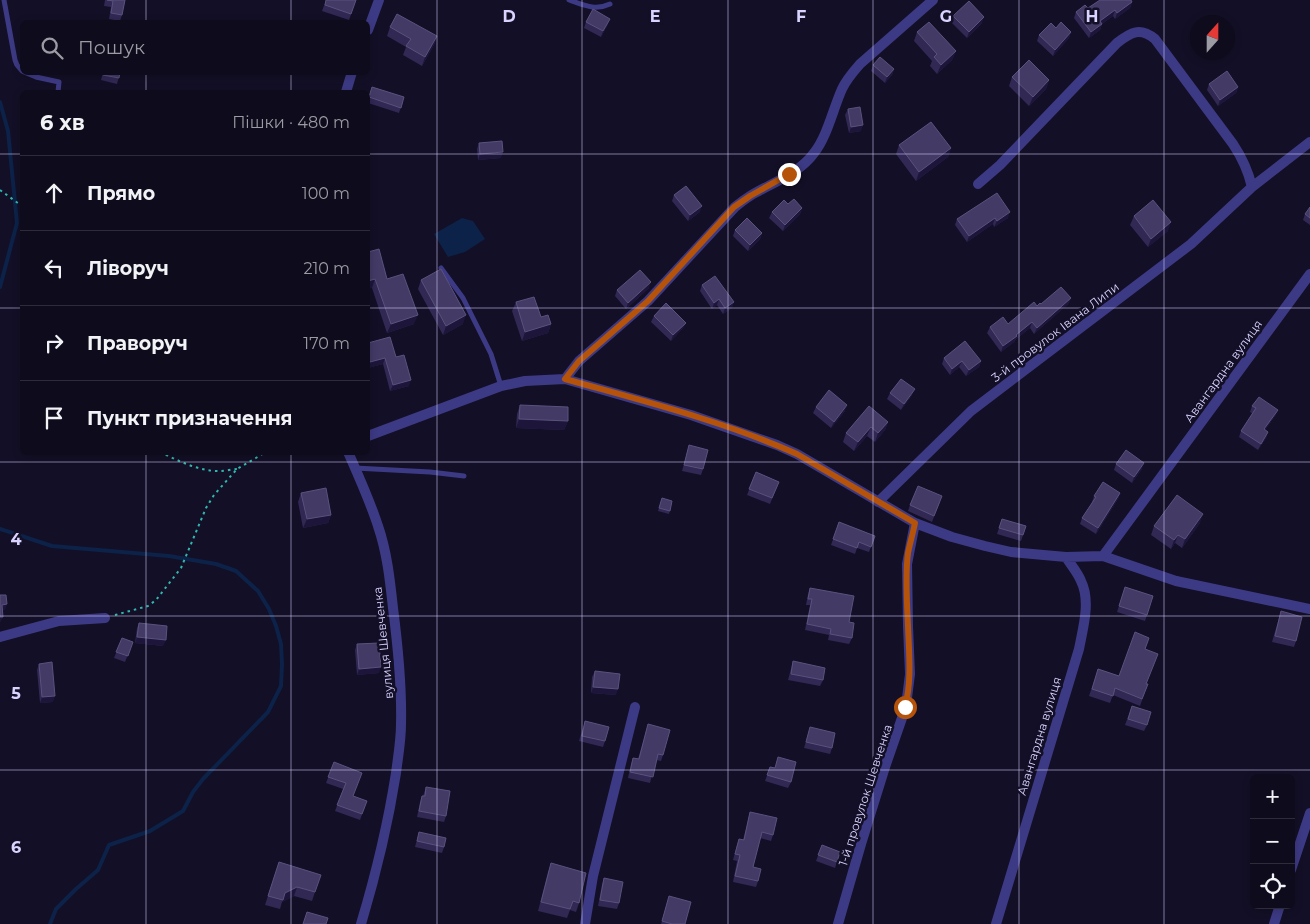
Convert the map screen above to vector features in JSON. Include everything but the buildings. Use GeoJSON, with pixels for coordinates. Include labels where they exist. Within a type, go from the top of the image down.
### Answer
{"type":"FeatureCollection","features":[{"type":"Feature","properties":{"kind":"street"},"geometry":{"type":"LineString","coordinates":[[370,25],[379,0]]}},
{"type":"Feature","properties":{"kind":"street"},"geometry":{"type":"LineString","coordinates":[[565,379],[579,361],[648,301],[734,207],[789,174],[814,155],[820,145],[843,87],[851,75],[860,64],[933,0]]}},
{"type":"Feature","properties":{"kind":"street"},"geometry":{"type":"LineString","coordinates":[[978,184],[1000,165],[1117,43],[1132,33],[1140,32],[1149,34],[1155,39],[1233,144],[1244,160],[1252,187]]}},
{"type":"Feature","properties":{"kind":"street"},"geometry":{"type":"LineString","coordinates":[[347,90],[351,75]]}},
{"type":"Feature","properties":{"kind":"street","name":"3-й провулок Івана Липи"},"geometry":{"type":"LineString","coordinates":[[878,502],[972,411],[1191,244],[1252,187],[1310,142]]}},
{"type":"Feature","properties":{"kind":"street","name":"Авангардна вулиця"},"geometry":{"type":"LineString","coordinates":[[1103,556],[1310,274]]}},
{"type":"Feature","properties":{"kind":"street"},"geometry":{"type":"LineString","coordinates":[[370,435],[501,386],[533,380],[565,379],[691,415],[777,445],[797,454],[915,523],[952,536],[1011,552],[1066,557],[1103,556],[1176,581],[1310,609]]}},
{"type":"Feature","properties":{"kind":"street","name":"вулиця Шевченка"},"geometry":{"type":"LineString","coordinates":[[349,455],[379,527],[384,547],[397,640],[402,703],[399,753],[393,792],[373,883],[361,924]]}},
{"type":"Feature","properties":{"kind":"street","name":"1-й провулок Шевченка"},"geometry":{"type":"LineString","coordinates":[[838,924],[907,698],[910,674],[907,564],[915,523]]}},
{"type":"Feature","properties":{"kind":"street","name":"Авангардна вулиця"},"geometry":{"type":"LineString","coordinates":[[996,924],[1082,634],[1085,592],[1081,580],[1066,557]]}},
{"type":"Feature","properties":{"kind":"street"},"geometry":{"type":"LineString","coordinates":[[0,637],[59,621],[105,618]]}},
{"type":"Feature","properties":{"kind":"street"},"geometry":{"type":"LineString","coordinates":[[585,924],[593,876],[635,707]]}},
{"type":"Feature","properties":{"kind":"street"},"geometry":{"type":"LineString","coordinates":[[1293,864],[1310,813]]}},
{"type":"Feature","properties":{"kind":"street"},"geometry":{"type":"LineString","coordinates":[[1274,924],[1279,909]]}},
{"type":"Feature","properties":{"kind":"lane"},"geometry":{"type":"LineString","coordinates":[[4,0],[15,60],[20,68]]}},
{"type":"Feature","properties":{"kind":"lane"},"geometry":{"type":"LineString","coordinates":[[569,0],[592,8],[603,8],[610,4]]}},
{"type":"Feature","properties":{"kind":"lane"},"geometry":{"type":"LineString","coordinates":[[30,75],[59,82],[58,90]]}},
{"type":"Feature","properties":{"kind":"lane"},"geometry":{"type":"LineString","coordinates":[[441,268],[463,298],[491,354],[501,386]]}},
{"type":"Feature","properties":{"kind":"lane"},"geometry":{"type":"LineString","coordinates":[[355,468],[430,472],[464,476]]}},
{"type":"Feature","properties":{"kind":"path"},"geometry":{"type":"LineString","coordinates":[[0,190],[20,205]]}},
{"type":"Feature","properties":{"kind":"path"},"geometry":{"type":"LineString","coordinates":[[166,455],[188,465],[204,469],[219,471],[237,469]]}},
{"type":"Feature","properties":{"kind":"path"},"geometry":{"type":"LineString","coordinates":[[105,618],[148,606],[156,600],[181,568],[206,508],[214,495],[237,469],[261,455]]}},
{"type":"Feature","properties":{"kind":"water"},"geometry":{"type":"Polygon","coordinates":[[[462,218],[473,221],[485,239],[465,252],[448,257],[434,234],[462,218]]]}},
{"type":"Feature","properties":{"kind":"waterway"},"geometry":{"type":"LineString","coordinates":[[0,102],[8,131],[17,223],[0,287]]}},
{"type":"Feature","properties":{"kind":"waterway"},"geometry":{"type":"LineString","coordinates":[[0,529],[52,546],[169,556],[216,564],[236,571],[258,591],[269,609],[281,644],[281,686],[268,712],[203,779],[193,792],[183,811],[150,831],[109,845],[98,870],[56,909],[50,924]]}},
{"type":"Feature","properties":{"kind":"route"},"geometry":{"type":"LineString","coordinates":[[789,174],[734,207],[648,301],[579,361],[565,379],[691,415],[777,445],[797,454],[915,523],[907,564],[910,674],[905,707]]}}]}
